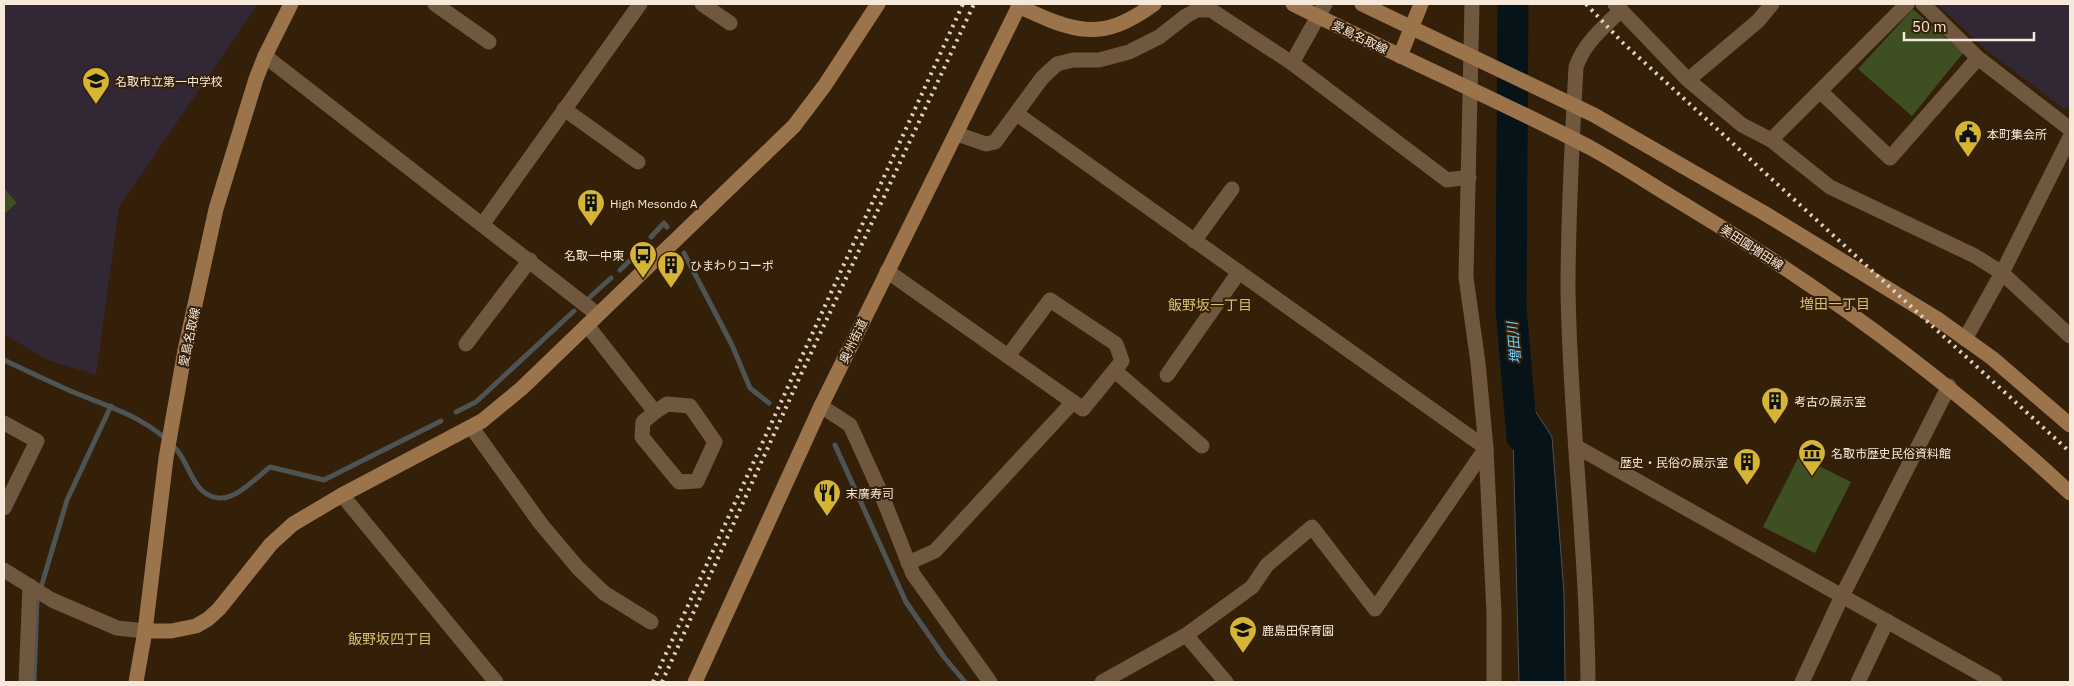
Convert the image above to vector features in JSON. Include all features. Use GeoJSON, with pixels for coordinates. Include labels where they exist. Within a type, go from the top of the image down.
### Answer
{"type":"FeatureCollection","features":[{"type":"Feature","properties":{"kind":"main road","name":"愛島名取線"},"geometry":{"type":"LineString","coordinates":[[136,682],[145,631],[166,458],[185,350],[216,210],[264,56],[291,4]]}},
{"type":"Feature","properties":{"kind":"main road"},"geometry":{"type":"LineString","coordinates":[[145,631],[171,631],[196,626],[208,619],[219,609],[271,544],[294,524],[342,494],[472,428],[522,388],[794,126],[825,85],[878,4]]}},
{"type":"Feature","properties":{"kind":"main road"},"geometry":{"type":"LineString","coordinates":[[1019,5],[1070,28],[1094,31],[1117,25],[1140,14],[1154,4]]}},
{"type":"Feature","properties":{"kind":"main road","name":"愛島名取線"},"geometry":{"type":"LineString","coordinates":[[1293,4],[1400,56],[1421,4]]}},
{"type":"Feature","properties":{"kind":"main road"},"geometry":{"type":"LineString","coordinates":[[1362,4],[1594,115],[1764,214],[1939,320],[1992,358],[2070,426]]}},
{"type":"Feature","properties":{"kind":"main road","name":"奥州街道"},"geometry":{"type":"LineString","coordinates":[[695,682],[821,406],[957,134],[1019,5]]}},
{"type":"Feature","properties":{"kind":"main road","name":"美田園増田線"},"geometry":{"type":"LineString","coordinates":[[1400,56],[1591,149],[1730,232],[1848,309],[1949,386],[2010,437],[2070,493]]}},
{"type":"Feature","properties":{"kind":"street"},"geometry":{"type":"LineString","coordinates":[[435,4],[488,42]]}},
{"type":"Feature","properties":{"kind":"street"},"geometry":{"type":"LineString","coordinates":[[482,225],[640,4]]}},
{"type":"Feature","properties":{"kind":"street"},"geometry":{"type":"LineString","coordinates":[[702,4],[730,23]]}},
{"type":"Feature","properties":{"kind":"street"},"geometry":{"type":"LineString","coordinates":[[1292,63],[1326,4]]}},
{"type":"Feature","properties":{"kind":"street"},"geometry":{"type":"LineString","coordinates":[[1472,4],[1466,277],[1478,363],[1486,448],[1494,613],[1494,682]]}},
{"type":"Feature","properties":{"kind":"street"},"geometry":{"type":"LineString","coordinates":[[1688,80],[1758,21],[1772,4]]}},
{"type":"Feature","properties":{"kind":"street"},"geometry":{"type":"LineString","coordinates":[[1771,140],[1907,4]]}},
{"type":"Feature","properties":{"kind":"street"},"geometry":{"type":"LineString","coordinates":[[1923,4],[1978,58],[2070,129]]}},
{"type":"Feature","properties":{"kind":"street"},"geometry":{"type":"LineString","coordinates":[[1588,682],[1588,603],[1568,291],[1570,178],[1576,67],[1580,54],[1588,42],[1618,7],[1688,80],[1742,126],[1771,140],[1830,187],[1975,256],[2002,273],[2070,336]]}},
{"type":"Feature","properties":{"kind":"street"},"geometry":{"type":"LineString","coordinates":[[957,134],[986,144],[995,142],[1042,78],[1057,64],[1073,60],[1099,60],[1129,52],[1159,37],[1197,10],[1211,10],[1292,63],[1447,180],[1469,177]]}},
{"type":"Feature","properties":{"kind":"street"},"geometry":{"type":"LineString","coordinates":[[264,56],[530,260],[592,320],[655,412]]}},
{"type":"Feature","properties":{"kind":"street"},"geometry":{"type":"LineString","coordinates":[[1820,91],[1890,158],[1978,58]]}},
{"type":"Feature","properties":{"kind":"street"},"geometry":{"type":"LineString","coordinates":[[564,110],[638,162]]}},
{"type":"Feature","properties":{"kind":"street"},"geometry":{"type":"LineString","coordinates":[[1017,114],[1486,448]]}},
{"type":"Feature","properties":{"kind":"street"},"geometry":{"type":"LineString","coordinates":[[1965,339],[2002,273],[2070,137]]}},
{"type":"Feature","properties":{"kind":"street"},"geometry":{"type":"LineString","coordinates":[[1194,240],[1232,189]]}},
{"type":"Feature","properties":{"kind":"street"},"geometry":{"type":"LineString","coordinates":[[466,344],[530,260]]}},
{"type":"Feature","properties":{"kind":"street"},"geometry":{"type":"LineString","coordinates":[[887,271],[1083,409],[1122,361],[1116,344],[1050,300],[1008,356]]}},
{"type":"Feature","properties":{"kind":"street"},"geometry":{"type":"LineString","coordinates":[[1167,375],[1239,272]]}},
{"type":"Feature","properties":{"kind":"street"},"geometry":{"type":"LineString","coordinates":[[1115,371],[1202,446]]}},
{"type":"Feature","properties":{"kind":"street"},"geometry":{"type":"LineString","coordinates":[[1802,682],[1842,596],[1949,386]]}},
{"type":"Feature","properties":{"kind":"street"},"geometry":{"type":"LineString","coordinates":[[908,563],[935,551],[1073,402]]}},
{"type":"Feature","properties":{"kind":"street"},"geometry":{"type":"LineString","coordinates":[[667,404],[690,406],[715,442],[697,482],[680,482],[642,437],[643,422],[655,412],[667,404]]}},
{"type":"Feature","properties":{"kind":"street"},"geometry":{"type":"LineString","coordinates":[[821,406],[850,424],[880,491],[913,574],[990,682]]}},
{"type":"Feature","properties":{"kind":"street"},"geometry":{"type":"LineString","coordinates":[[4,423],[37,441],[4,508]]}},
{"type":"Feature","properties":{"kind":"street"},"geometry":{"type":"LineString","coordinates":[[472,428],[540,524],[578,568],[604,593],[651,622]]}},
{"type":"Feature","properties":{"kind":"street"},"geometry":{"type":"LineString","coordinates":[[1577,447],[1995,682]]}},
{"type":"Feature","properties":{"kind":"street"},"geometry":{"type":"LineString","coordinates":[[1105,682],[1186,635],[1252,586],[1266,565],[1312,528],[1374,609],[1486,448]]}},
{"type":"Feature","properties":{"kind":"street"},"geometry":{"type":"LineString","coordinates":[[342,494],[496,682]]}},
{"type":"Feature","properties":{"kind":"street"},"geometry":{"type":"LineString","coordinates":[[4,570],[52,600],[117,628],[145,631]]}},
{"type":"Feature","properties":{"kind":"street"},"geometry":{"type":"LineString","coordinates":[[26,682],[30,586]]}},
{"type":"Feature","properties":{"kind":"street"},"geometry":{"type":"LineString","coordinates":[[1858,682],[1887,621]]}},
{"type":"Feature","properties":{"kind":"street"},"geometry":{"type":"LineString","coordinates":[[1186,635],[1226,682]]}},
{"type":"Feature","properties":{"kind":"shaded area","name":"名取市立第一中学校"},"geometry":{"type":"Polygon","coordinates":[[[4,4],[258,4],[119,207],[96,375],[47,360],[4,334],[4,4]]]}},
{"type":"Feature","properties":{"kind":"shaded area"},"geometry":{"type":"Polygon","coordinates":[[[1937,4],[2070,4],[2070,104],[2068,108],[2063,108],[1985,49],[1937,4]]]}},
{"type":"Feature","properties":{"kind":"shaded area"},"geometry":{"type":"Polygon","coordinates":[[[1512,392],[1529,401],[1552,437],[1564,593],[1565,682],[1519,682],[1512,392]]]}},
{"type":"Feature","properties":{"kind":"green space"},"geometry":{"type":"Polygon","coordinates":[[[1913,9],[1963,53],[1912,116],[1858,69],[1913,9]]]}},
{"type":"Feature","properties":{"kind":"green space"},"geometry":{"type":"Polygon","coordinates":[[[4,188],[17,203],[4,214],[4,188]]]}},
{"type":"Feature","properties":{"kind":"green space"},"geometry":{"type":"Polygon","coordinates":[[[1799,456],[1851,482],[1815,553],[1763,527],[1799,456]]]}},
{"type":"Feature","properties":{"kind":"waterway","name":"増田川"},"geometry":{"type":"LineString","coordinates":[[1513,4],[1511,307],[1522,437]]}},
{"type":"Feature","properties":{"kind":"waterway"},"geometry":{"type":"LineString","coordinates":[[651,237],[664,223],[667,227]]}},
{"type":"Feature","properties":{"kind":"waterway"},"geometry":{"type":"LineString","coordinates":[[620,270],[641,250]]}},
{"type":"Feature","properties":{"kind":"waterway"},"geometry":{"type":"LineString","coordinates":[[684,253],[732,345],[750,388],[769,403]]}},
{"type":"Feature","properties":{"kind":"waterway"},"geometry":{"type":"LineString","coordinates":[[590,297],[611,278]]}},
{"type":"Feature","properties":{"kind":"waterway"},"geometry":{"type":"LineString","coordinates":[[456,412],[476,402],[574,311]]}},
{"type":"Feature","properties":{"kind":"waterway"},"geometry":{"type":"LineString","coordinates":[[4,360],[73,392],[128,414],[154,429],[181,455],[203,492],[219,498],[226,498],[239,492],[270,467],[324,480],[441,421]]}},
{"type":"Feature","properties":{"kind":"waterway"},"geometry":{"type":"LineString","coordinates":[[42,584],[67,500],[111,406]]}},
{"type":"Feature","properties":{"kind":"waterway"},"geometry":{"type":"LineString","coordinates":[[835,445],[906,602],[944,657],[965,682]]}},
{"type":"Feature","properties":{"kind":"waterway"},"geometry":{"type":"LineString","coordinates":[[34,682],[37,601]]}},
{"type":"Feature","properties":{"kind":"railway"},"geometry":{"type":"LineString","coordinates":[[653,682],[963,4]]}},
{"type":"Feature","properties":{"kind":"railway"},"geometry":{"type":"LineString","coordinates":[[662,682],[798,381],[974,4]]}},
{"type":"Feature","properties":{"kind":"railway"},"geometry":{"type":"LineString","coordinates":[[1586,4],[1622,42],[2070,452]]}},
{"type":"Feature","properties":{"kind":"place","name":"名取市立第一中学校"},"geometry":{"type":"Point","coordinates":[96,105]}},
{"type":"Feature","properties":{"kind":"place","name":"本町集会所"},"geometry":{"type":"Point","coordinates":[1968,158]}},
{"type":"Feature","properties":{"kind":"place","name":"High Mesondo A"},"geometry":{"type":"Point","coordinates":[591,227]}},
{"type":"Feature","properties":{"kind":"place","name":"名取一中東"},"geometry":{"type":"Point","coordinates":[643,279]}},
{"type":"Feature","properties":{"kind":"place","name":"ひまわりコーポ"},"geometry":{"type":"Point","coordinates":[671,289]}},
{"type":"Feature","properties":{"kind":"place","name":"考古の展示室"},"geometry":{"type":"Point","coordinates":[1775,425]}},
{"type":"Feature","properties":{"kind":"place","name":"名取市歴史民俗資料館"},"geometry":{"type":"Point","coordinates":[1812,477]}},
{"type":"Feature","properties":{"kind":"place","name":"歴史・民俗の展示室"},"geometry":{"type":"Point","coordinates":[1747,486]}},
{"type":"Feature","properties":{"kind":"place","name":"末廣寿司"},"geometry":{"type":"Point","coordinates":[827,517]}},
{"type":"Feature","properties":{"kind":"place","name":"鹿島田保育園"},"geometry":{"type":"Point","coordinates":[1243,654]}},
{"type":"Feature","properties":{"kind":"district","name":"増田一丁目"},"geometry":{"type":"Point","coordinates":[1835,304]}},
{"type":"Feature","properties":{"kind":"district","name":"飯野坂一丁目"},"geometry":{"type":"Point","coordinates":[1210,305]}},
{"type":"Feature","properties":{"kind":"district","name":"飯野坂四丁目"},"geometry":{"type":"Point","coordinates":[390,639]}}]}
